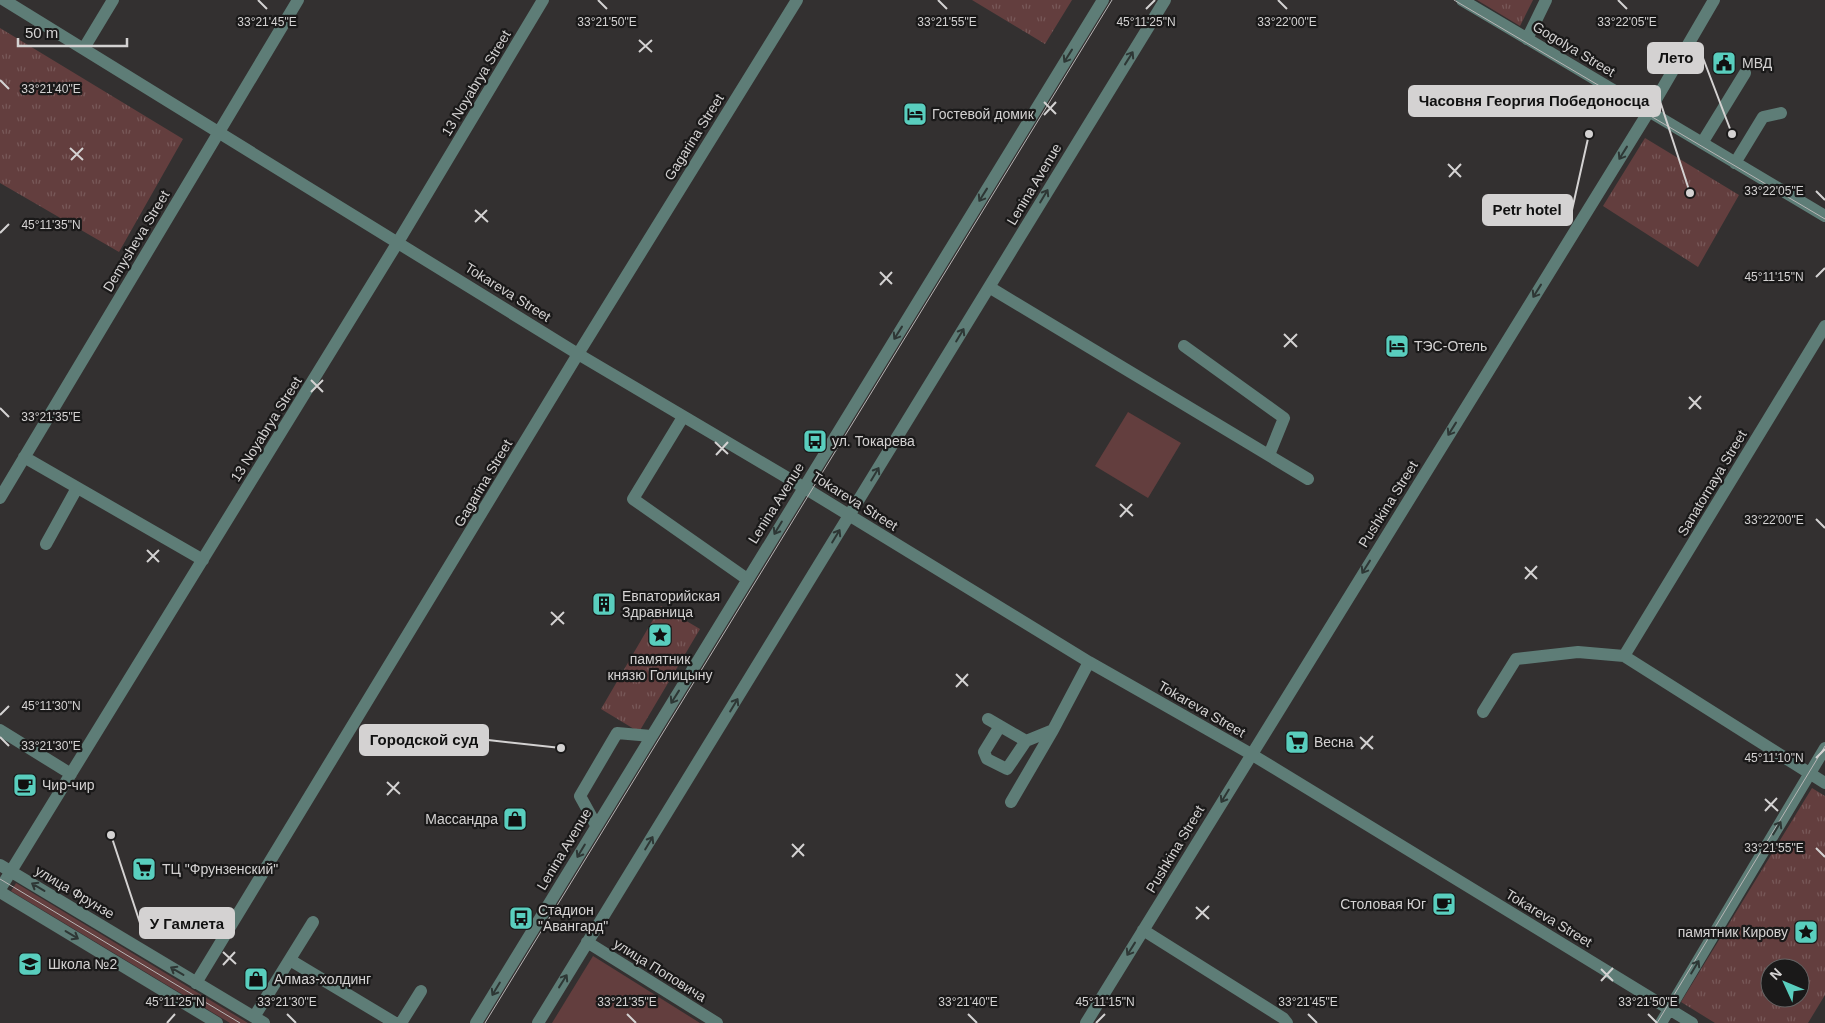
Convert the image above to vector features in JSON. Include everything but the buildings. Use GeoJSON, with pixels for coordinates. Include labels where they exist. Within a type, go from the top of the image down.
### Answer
{"type":"FeatureCollection","features":[{"type":"Feature","properties":{"kind":"street","name":"Tokareva Street"},"geometry":{"type":"LineString","coordinates":[[4,0],[578,354],[803,487],[1089,662],[1251,754],[1692,1023]]}},
{"type":"Feature","properties":{"kind":"street"},"geometry":{"type":"LineString","coordinates":[[84,48],[113,0]]}},
{"type":"Feature","properties":{"kind":"street","name":"Demysheva Street"},"geometry":{"type":"LineString","coordinates":[[0,498],[298,0]]}},
{"type":"Feature","properties":{"kind":"street","name":"13 Noyabrya Street"},"geometry":{"type":"LineString","coordinates":[[0,891],[398,242],[543,0]]}},
{"type":"Feature","properties":{"kind":"street","name":"Gagarina Street"},"geometry":{"type":"LineString","coordinates":[[196,983],[578,354],[797,0]]}},
{"type":"Feature","properties":{"kind":"street","name":"Lenina Avenue"},"geometry":{"type":"LineString","coordinates":[[476,1023],[1103,0]]}},
{"type":"Feature","properties":{"kind":"street","name":"Lenina Avenue"},"geometry":{"type":"LineString","coordinates":[[538,1023],[1165,0]]}},
{"type":"Feature","properties":{"kind":"street","name":"Gogolya Street"},"geometry":{"type":"LineString","coordinates":[[1462,0],[1825,216]]}},
{"type":"Feature","properties":{"kind":"street"},"geometry":{"type":"LineString","coordinates":[[1527,39],[1546,0]]}},
{"type":"Feature","properties":{"kind":"street","name":"Pushkina Street"},"geometry":{"type":"LineString","coordinates":[[1086,1023],[1648,111],[1714,0]]}},
{"type":"Feature","properties":{"kind":"street"},"geometry":{"type":"LineString","coordinates":[[1702,143],[1745,73]]}},
{"type":"Feature","properties":{"kind":"street"},"geometry":{"type":"LineString","coordinates":[[1735,163],[1763,117],[1781,113]]}},
{"type":"Feature","properties":{"kind":"street"},"geometry":{"type":"LineString","coordinates":[[989,287],[1308,479]]}},
{"type":"Feature","properties":{"kind":"street","name":"Sanatornaya Street"},"geometry":{"type":"LineString","coordinates":[[1624,656],[1825,326]]}},
{"type":"Feature","properties":{"kind":"street"},"geometry":{"type":"LineString","coordinates":[[1184,346],[1284,418],[1269,455]]}},
{"type":"Feature","properties":{"kind":"street"},"geometry":{"type":"LineString","coordinates":[[683,417],[633,499],[747,579]]}},
{"type":"Feature","properties":{"kind":"street"},"geometry":{"type":"LineString","coordinates":[[24,457],[203,560]]}},
{"type":"Feature","properties":{"kind":"street"},"geometry":{"type":"LineString","coordinates":[[46,544],[78,488]]}},
{"type":"Feature","properties":{"kind":"street"},"geometry":{"type":"LineString","coordinates":[[1484,712],[1516,658],[1578,652],[1624,656],[1825,783]]}},
{"type":"Feature","properties":{"kind":"street"},"geometry":{"type":"LineString","coordinates":[[1011,802],[1053,730],[1089,662]]}},
{"type":"Feature","properties":{"kind":"street"},"geometry":{"type":"LineString","coordinates":[[988,719],[1026,741]]}},
{"type":"Feature","properties":{"kind":"street"},"geometry":{"type":"LineString","coordinates":[[1000,726],[984,752],[987,759],[1007,769],[1026,741],[1053,730]]}},
{"type":"Feature","properties":{"kind":"street"},"geometry":{"type":"LineString","coordinates":[[0,730],[71,774]]}},
{"type":"Feature","properties":{"kind":"street"},"geometry":{"type":"LineString","coordinates":[[596,825],[580,796],[617,733],[651,736]]}},
{"type":"Feature","properties":{"kind":"street"},"geometry":{"type":"LineString","coordinates":[[1662,1023],[1825,748]]}},
{"type":"Feature","properties":{"kind":"street","name":"улица Фрунзе"},"geometry":{"type":"LineString","coordinates":[[0,865],[259,1020]]}},
{"type":"Feature","properties":{"kind":"street"},"geometry":{"type":"LineString","coordinates":[[0,891],[217,1023]]}},
{"type":"Feature","properties":{"kind":"street"},"geometry":{"type":"LineString","coordinates":[[259,1020],[290,960],[313,922]]}},
{"type":"Feature","properties":{"kind":"street"},"geometry":{"type":"LineString","coordinates":[[1143,930],[1283,1018],[1287,1023]]}},
{"type":"Feature","properties":{"kind":"street","name":"улица Поповича"},"geometry":{"type":"LineString","coordinates":[[587,942],[717,1023]]}},
{"type":"Feature","properties":{"kind":"street"},"geometry":{"type":"LineString","coordinates":[[290,960],[395,1023]]}},
{"type":"Feature","properties":{"kind":"street"},"geometry":{"type":"LineString","coordinates":[[401,1023],[421,991]]}},
{"type":"Feature","properties":{"kind":"green space"},"geometry":{"type":"Polygon","coordinates":[[[972,0],[1072,0],[1045,44],[972,0]]]}},
{"type":"Feature","properties":{"kind":"green space"},"geometry":{"type":"Polygon","coordinates":[[[1477,0],[1533,0],[1520,26],[1477,0]]]}},
{"type":"Feature","properties":{"kind":"green space"},"geometry":{"type":"Polygon","coordinates":[[[0,28],[183,139],[119,252],[0,183],[0,28]]]}},
{"type":"Feature","properties":{"kind":"green space"},"geometry":{"type":"Polygon","coordinates":[[[1645,138],[1739,195],[1698,267],[1603,206],[1645,138]]]}},
{"type":"Feature","properties":{"kind":"green space"},"geometry":{"type":"Polygon","coordinates":[[[1128,412],[1181,443],[1148,498],[1095,466],[1128,412]]]}},
{"type":"Feature","properties":{"kind":"green space"},"geometry":{"type":"Polygon","coordinates":[[[661,606],[700,629],[639,732],[601,709],[661,606]]]}},
{"type":"Feature","properties":{"kind":"green space"},"geometry":{"type":"Polygon","coordinates":[[[1812,788],[1825,796],[1825,995],[1808,1023],[1715,1023],[1681,1002],[1812,788]]]}},
{"type":"Feature","properties":{"kind":"green space"},"geometry":{"type":"Polygon","coordinates":[[[16,883],[248,1023],[230,1023],[11,891],[16,883]]]}},
{"type":"Feature","properties":{"kind":"green space"},"geometry":{"type":"Polygon","coordinates":[[[593,956],[700,1023],[552,1023],[593,956]]]}},
{"type":"Feature","properties":{"kind":"tram line"},"geometry":{"type":"LineString","coordinates":[[485,1023],[1112,0]]}},
{"type":"Feature","properties":{"kind":"tram line"},"geometry":{"type":"LineString","coordinates":[[1454,0],[1825,219]]}},
{"type":"Feature","properties":{"kind":"tram line"},"geometry":{"type":"LineString","coordinates":[[1657,1023],[1825,746]]}},
{"type":"Feature","properties":{"kind":"tram line"},"geometry":{"type":"LineString","coordinates":[[0,879],[240,1023]]}},
{"type":"Feature","properties":{"kind":"place","name":"МВД"},"geometry":{"type":"Point","coordinates":[1724,63]}},
{"type":"Feature","properties":{"kind":"place","name":"Гостевой домик"},"geometry":{"type":"Point","coordinates":[915,114]}},
{"type":"Feature","properties":{"kind":"place","name":"Petr hotel"},"geometry":{"type":"Point","coordinates":[1589,134]}},
{"type":"Feature","properties":{"kind":"place","name":"Лето"},"geometry":{"type":"Point","coordinates":[1732,134]}},
{"type":"Feature","properties":{"kind":"place","name":"Часовня Георгия Победоносца"},"geometry":{"type":"Point","coordinates":[1690,193]}},
{"type":"Feature","properties":{"kind":"place","name":"ТЭС-Отель"},"geometry":{"type":"Point","coordinates":[1397,346]}},
{"type":"Feature","properties":{"kind":"place","name":"ул. Токарева"},"geometry":{"type":"Point","coordinates":[815,441]}},
{"type":"Feature","properties":{"kind":"place","name":"Евпаторийская Здравница"},"geometry":{"type":"Point","coordinates":[604,604]}},
{"type":"Feature","properties":{"kind":"place","name":"памятник князю Голицыну"},"geometry":{"type":"Point","coordinates":[660,635]}},
{"type":"Feature","properties":{"kind":"place","name":"Весна"},"geometry":{"type":"Point","coordinates":[1297,742]}},
{"type":"Feature","properties":{"kind":"place","name":"Городской суд"},"geometry":{"type":"Point","coordinates":[561,748]}},
{"type":"Feature","properties":{"kind":"place","name":"Чир-чир"},"geometry":{"type":"Point","coordinates":[25,785]}},
{"type":"Feature","properties":{"kind":"place","name":"Массандра"},"geometry":{"type":"Point","coordinates":[515,819]}},
{"type":"Feature","properties":{"kind":"place","name":"У Гамлета"},"geometry":{"type":"Point","coordinates":[111,835]}},
{"type":"Feature","properties":{"kind":"place","name":"ТЦ \"Фрунзенский\""},"geometry":{"type":"Point","coordinates":[144,869]}},
{"type":"Feature","properties":{"kind":"place","name":"Столовая Юг"},"geometry":{"type":"Point","coordinates":[1444,904]}},
{"type":"Feature","properties":{"kind":"place","name":"Стадион \"Авангард\""},"geometry":{"type":"Point","coordinates":[521,918]}},
{"type":"Feature","properties":{"kind":"place","name":"памятник Кирову"},"geometry":{"type":"Point","coordinates":[1806,932]}},
{"type":"Feature","properties":{"kind":"place","name":"Школа №2"},"geometry":{"type":"Point","coordinates":[30,964]}},
{"type":"Feature","properties":{"kind":"place","name":"Алмаз-холдинг"},"geometry":{"type":"Point","coordinates":[256,979]}}]}
